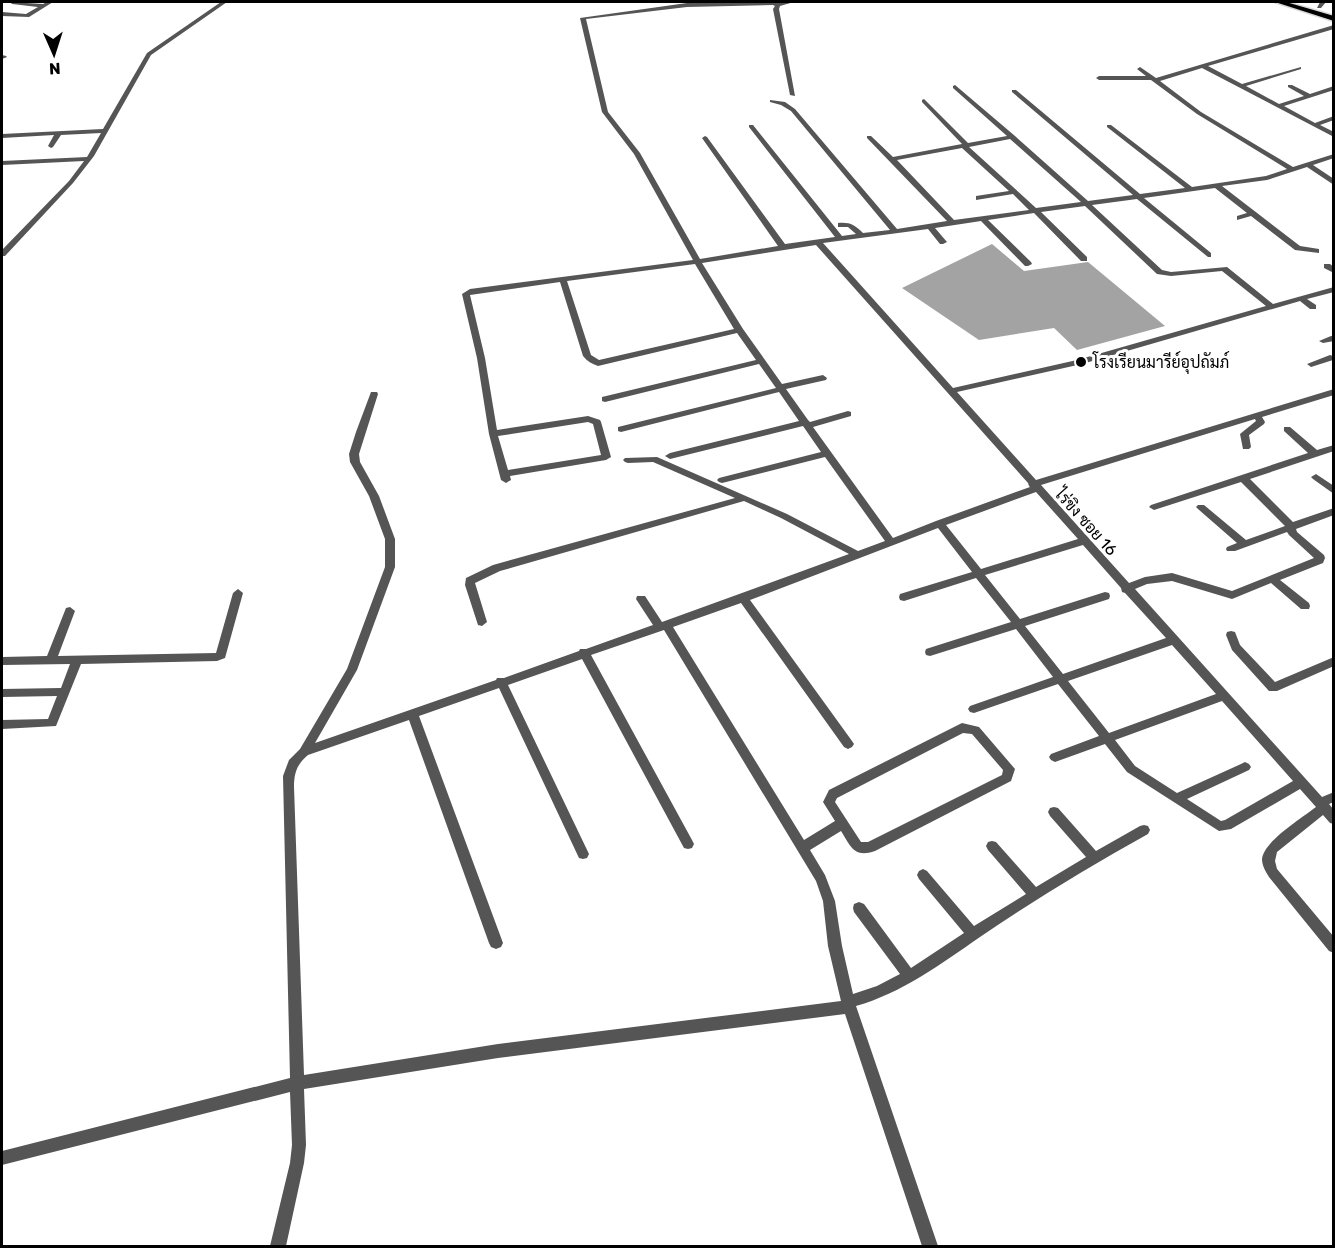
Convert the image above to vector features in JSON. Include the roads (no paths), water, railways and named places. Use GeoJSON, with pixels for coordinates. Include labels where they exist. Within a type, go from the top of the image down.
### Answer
{"type":"FeatureCollection","features":[{"type":"Feature","properties":{"kind":"main road"},"geometry":{"type":"LineString","coordinates":[[1280,2],[1334,19]]}},
{"type":"Feature","properties":{"kind":"main road"},"geometry":{"type":"LineString","coordinates":[[1303,2],[1321,4],[1334,11]]}},
{"type":"Feature","properties":{"kind":"street"},"geometry":{"type":"LineString","coordinates":[[12,2],[44,6]]}},
{"type":"Feature","properties":{"kind":"street"},"geometry":{"type":"LineString","coordinates":[[2,14],[26,16],[50,2]]}},
{"type":"Feature","properties":{"kind":"street"},"geometry":{"type":"LineString","coordinates":[[2,254],[71,182],[89,159],[149,54],[224,2]]}},
{"type":"Feature","properties":{"kind":"street"},"geometry":{"type":"LineString","coordinates":[[791,2],[679,6],[583,18],[603,108],[637,153],[739,330],[891,542]]}},
{"type":"Feature","properties":{"kind":"street"},"geometry":{"type":"LineString","coordinates":[[775,3],[793,95]]}},
{"type":"Feature","properties":{"kind":"street"},"geometry":{"type":"LineString","coordinates":[[1099,78],[1154,79],[1334,27]]}},
{"type":"Feature","properties":{"kind":"street"},"geometry":{"type":"LineString","coordinates":[[1203,66],[1334,135]]}},
{"type":"Feature","properties":{"kind":"street"},"geometry":{"type":"LineString","coordinates":[[1241,86],[1299,68]]}},
{"type":"Feature","properties":{"kind":"street"},"geometry":{"type":"LineString","coordinates":[[1140,69],[1214,122],[1293,170]]}},
{"type":"Feature","properties":{"kind":"street"},"geometry":{"type":"LineString","coordinates":[[1290,86],[1310,96]]}},
{"type":"Feature","properties":{"kind":"street"},"geometry":{"type":"LineString","coordinates":[[955,87],[1160,272],[1171,274],[1224,269],[1270,306]]}},
{"type":"Feature","properties":{"kind":"street"},"geometry":{"type":"LineString","coordinates":[[1279,106],[1334,88]]}},
{"type":"Feature","properties":{"kind":"street"},"geometry":{"type":"LineString","coordinates":[[1014,91],[1208,255]]}},
{"type":"Feature","properties":{"kind":"street"},"geometry":{"type":"LineString","coordinates":[[1182,100],[1195,97]]}},
{"type":"Feature","properties":{"kind":"street"},"geometry":{"type":"LineString","coordinates":[[772,101],[783,103],[793,110],[895,231]]}},
{"type":"Feature","properties":{"kind":"street"},"geometry":{"type":"LineString","coordinates":[[924,101],[965,146],[1084,260]]}},
{"type":"Feature","properties":{"kind":"street"},"geometry":{"type":"LineString","coordinates":[[1315,125],[1334,118]]}},
{"type":"Feature","properties":{"kind":"street"},"geometry":{"type":"LineString","coordinates":[[751,126],[840,239]]}},
{"type":"Feature","properties":{"kind":"street"},"geometry":{"type":"LineString","coordinates":[[1109,126],[1190,188]]}},
{"type":"Feature","properties":{"kind":"street"},"geometry":{"type":"LineString","coordinates":[[2,136],[104,131]]}},
{"type":"Feature","properties":{"kind":"street"},"geometry":{"type":"LineString","coordinates":[[51,146],[59,133]]}},
{"type":"Feature","properties":{"kind":"street"},"geometry":{"type":"LineString","coordinates":[[869,137],[952,223]]}},
{"type":"Feature","properties":{"kind":"street"},"geometry":{"type":"LineString","coordinates":[[892,159],[1013,137]]}},
{"type":"Feature","properties":{"kind":"street"},"geometry":{"type":"LineString","coordinates":[[705,138],[783,247]]}},
{"type":"Feature","properties":{"kind":"street"},"geometry":{"type":"LineString","coordinates":[[493,434],[588,419],[597,422],[606,457],[505,477],[493,434],[481,358],[466,294],[470,291],[699,261],[1034,210],[1267,178],[1334,156]]}},
{"type":"Feature","properties":{"kind":"street"},"geometry":{"type":"LineString","coordinates":[[2,163],[89,159]]}},
{"type":"Feature","properties":{"kind":"street"},"geometry":{"type":"LineString","coordinates":[[1308,165],[1334,183]]}},
{"type":"Feature","properties":{"kind":"street"},"geometry":{"type":"LineString","coordinates":[[1216,185],[1298,248],[1316,251]]}},
{"type":"Feature","properties":{"kind":"street"},"geometry":{"type":"LineString","coordinates":[[979,198],[1015,192]]}},
{"type":"Feature","properties":{"kind":"street"},"geometry":{"type":"LineString","coordinates":[[1240,218],[1252,213]]}},
{"type":"Feature","properties":{"kind":"street"},"geometry":{"type":"LineString","coordinates":[[982,218],[1028,264]]}},
{"type":"Feature","properties":{"kind":"street"},"geometry":{"type":"LineString","coordinates":[[842,225],[850,225],[862,236]]}},
{"type":"Feature","properties":{"kind":"street"},"geometry":{"type":"LineString","coordinates":[[930,226],[943,242]]}},
{"type":"Feature","properties":{"kind":"street","name":"ไร่ขิง ซอย 16"},"geometry":{"type":"LineString","coordinates":[[818,242],[1334,819]]}},
{"type":"Feature","properties":{"kind":"street"},"geometry":{"type":"LineString","coordinates":[[563,280],[587,356],[593,362],[598,363],[739,330]]}},
{"type":"Feature","properties":{"kind":"street"},"geometry":{"type":"LineString","coordinates":[[951,391],[1079,362],[1334,289]]}},
{"type":"Feature","properties":{"kind":"street"},"geometry":{"type":"LineString","coordinates":[[1320,293],[1328,299]]}},
{"type":"Feature","properties":{"kind":"street"},"geometry":{"type":"LineString","coordinates":[[1301,298],[1313,307]]}},
{"type":"Feature","properties":{"kind":"street"},"geometry":{"type":"LineString","coordinates":[[1323,341],[1334,338]]}},
{"type":"Feature","properties":{"kind":"street"},"geometry":{"type":"LineString","coordinates":[[1322,352],[1332,360]]}},
{"type":"Feature","properties":{"kind":"street"},"geometry":{"type":"LineString","coordinates":[[1311,364],[1332,360]]}},
{"type":"Feature","properties":{"kind":"street"},"geometry":{"type":"LineString","coordinates":[[605,399],[762,362]]}},
{"type":"Feature","properties":{"kind":"street"},"geometry":{"type":"LineString","coordinates":[[621,429],[823,378]]}},
{"type":"Feature","properties":{"kind":"street"},"geometry":{"type":"LineString","coordinates":[[278,1246],[297,1163],[304,1082],[288,777],[293,760],[304,752],[501,681],[743,598],[1034,486],[1334,392]]}},
{"type":"Feature","properties":{"kind":"street"},"geometry":{"type":"LineString","coordinates":[[304,752],[352,670],[390,567],[390,539],[374,496],[355,462],[354,454],[374,394]]}},
{"type":"Feature","properties":{"kind":"street"},"geometry":{"type":"LineString","coordinates":[[670,456],[848,414]]}},
{"type":"Feature","properties":{"kind":"street"},"geometry":{"type":"LineString","coordinates":[[1246,447],[1244,434],[1261,422],[1257,415]]}},
{"type":"Feature","properties":{"kind":"street"},"geometry":{"type":"LineString","coordinates":[[1287,429],[1315,454]]}},
{"type":"Feature","properties":{"kind":"street"},"geometry":{"type":"LineString","coordinates":[[1154,507],[1334,448]]}},
{"type":"Feature","properties":{"kind":"street"},"geometry":{"type":"LineString","coordinates":[[722,480],[828,453]]}},
{"type":"Feature","properties":{"kind":"street"},"geometry":{"type":"LineString","coordinates":[[628,460],[654,459],[784,516],[856,554]]}},
{"type":"Feature","properties":{"kind":"street"},"geometry":{"type":"LineString","coordinates":[[1316,477],[1334,491]]}},
{"type":"Feature","properties":{"kind":"street"},"geometry":{"type":"LineString","coordinates":[[1126,589],[1145,581],[1172,577],[1192,581],[1229,596],[1320,558],[1292,533],[1291,526],[1244,478]]}},
{"type":"Feature","properties":{"kind":"street"},"geometry":{"type":"LineString","coordinates":[[482,622],[470,585],[470,581],[475,577],[496,568],[745,498]]}},
{"type":"Feature","properties":{"kind":"street"},"geometry":{"type":"LineString","coordinates":[[1202,507],[1244,544]]}},
{"type":"Feature","properties":{"kind":"street"},"geometry":{"type":"LineString","coordinates":[[1231,549],[1334,510]]}},
{"type":"Feature","properties":{"kind":"street"},"geometry":{"type":"LineString","coordinates":[[939,523],[1131,769],[1220,826],[1227,825],[1301,782]]}},
{"type":"Feature","properties":{"kind":"street"},"geometry":{"type":"LineString","coordinates":[[903,597],[1083,541]]}},
{"type":"Feature","properties":{"kind":"street"},"geometry":{"type":"LineString","coordinates":[[1272,579],[1305,606]]}},
{"type":"Feature","properties":{"kind":"street"},"geometry":{"type":"LineString","coordinates":[[2,661],[217,657],[221,655],[238,593]]}},
{"type":"Feature","properties":{"kind":"street"},"geometry":{"type":"LineString","coordinates":[[930,652],[1105,596]]}},
{"type":"Feature","properties":{"kind":"street"},"geometry":{"type":"LineString","coordinates":[[743,598],[848,744]]}},
{"type":"Feature","properties":{"kind":"street"},"geometry":{"type":"LineString","coordinates":[[641,599],[663,626],[821,879],[829,901],[835,946],[848,1004],[930,1246]]}},
{"type":"Feature","properties":{"kind":"street"},"geometry":{"type":"LineString","coordinates":[[51,660],[70,611]]}},
{"type":"Feature","properties":{"kind":"street"},"geometry":{"type":"LineString","coordinates":[[1230,635],[1236,647],[1272,688],[1334,661]]}},
{"type":"Feature","properties":{"kind":"street"},"geometry":{"type":"LineString","coordinates":[[974,709],[1173,640]]}},
{"type":"Feature","properties":{"kind":"street"},"geometry":{"type":"LineString","coordinates":[[584,652],[688,843]]}},
{"type":"Feature","properties":{"kind":"street"},"geometry":{"type":"LineString","coordinates":[[2,725],[52,723],[77,660]]}},
{"type":"Feature","properties":{"kind":"street"},"geometry":{"type":"LineString","coordinates":[[501,681],[583,854]]}},
{"type":"Feature","properties":{"kind":"street"},"geometry":{"type":"LineString","coordinates":[[2,693],[64,692]]}},
{"type":"Feature","properties":{"kind":"street"},"geometry":{"type":"LineString","coordinates":[[1055,757],[1224,696]]}},
{"type":"Feature","properties":{"kind":"street"},"geometry":{"type":"LineString","coordinates":[[412,714],[496,943]]}},
{"type":"Feature","properties":{"kind":"street"},"geometry":{"type":"LineString","coordinates":[[962,728],[975,730],[1009,770],[1007,777],[871,847],[864,849],[857,846],[841,824],[829,802],[833,794],[962,728]]}},
{"type":"Feature","properties":{"kind":"street"},"geometry":{"type":"LineString","coordinates":[[1176,799],[1245,767]]}},
{"type":"Feature","properties":{"kind":"street"},"geometry":{"type":"LineString","coordinates":[[1334,797],[1273,848],[1268,857],[1268,864],[1273,873],[1334,947]]}},
{"type":"Feature","properties":{"kind":"street"},"geometry":{"type":"LineString","coordinates":[[1054,812],[1094,857]]}},
{"type":"Feature","properties":{"kind":"street"},"geometry":{"type":"LineString","coordinates":[[802,848],[841,824]]}},
{"type":"Feature","properties":{"kind":"street"},"geometry":{"type":"LineString","coordinates":[[2,1158],[304,1082],[498,1051],[848,1004],[865,998],[908,975],[1094,857],[1144,830]]}},
{"type":"Feature","properties":{"kind":"street"},"geometry":{"type":"LineString","coordinates":[[992,846],[1035,895]]}},
{"type":"Feature","properties":{"kind":"street"},"geometry":{"type":"LineString","coordinates":[[923,875],[973,935]]}},
{"type":"Feature","properties":{"kind":"street"},"geometry":{"type":"LineString","coordinates":[[859,908],[908,975]]}},
{"type":"Feature","properties":{"kind":"place","name":"โรงเรียนมารีย์อุปถัมภ์"},"geometry":{"type":"Point","coordinates":[1081,362]}}]}
